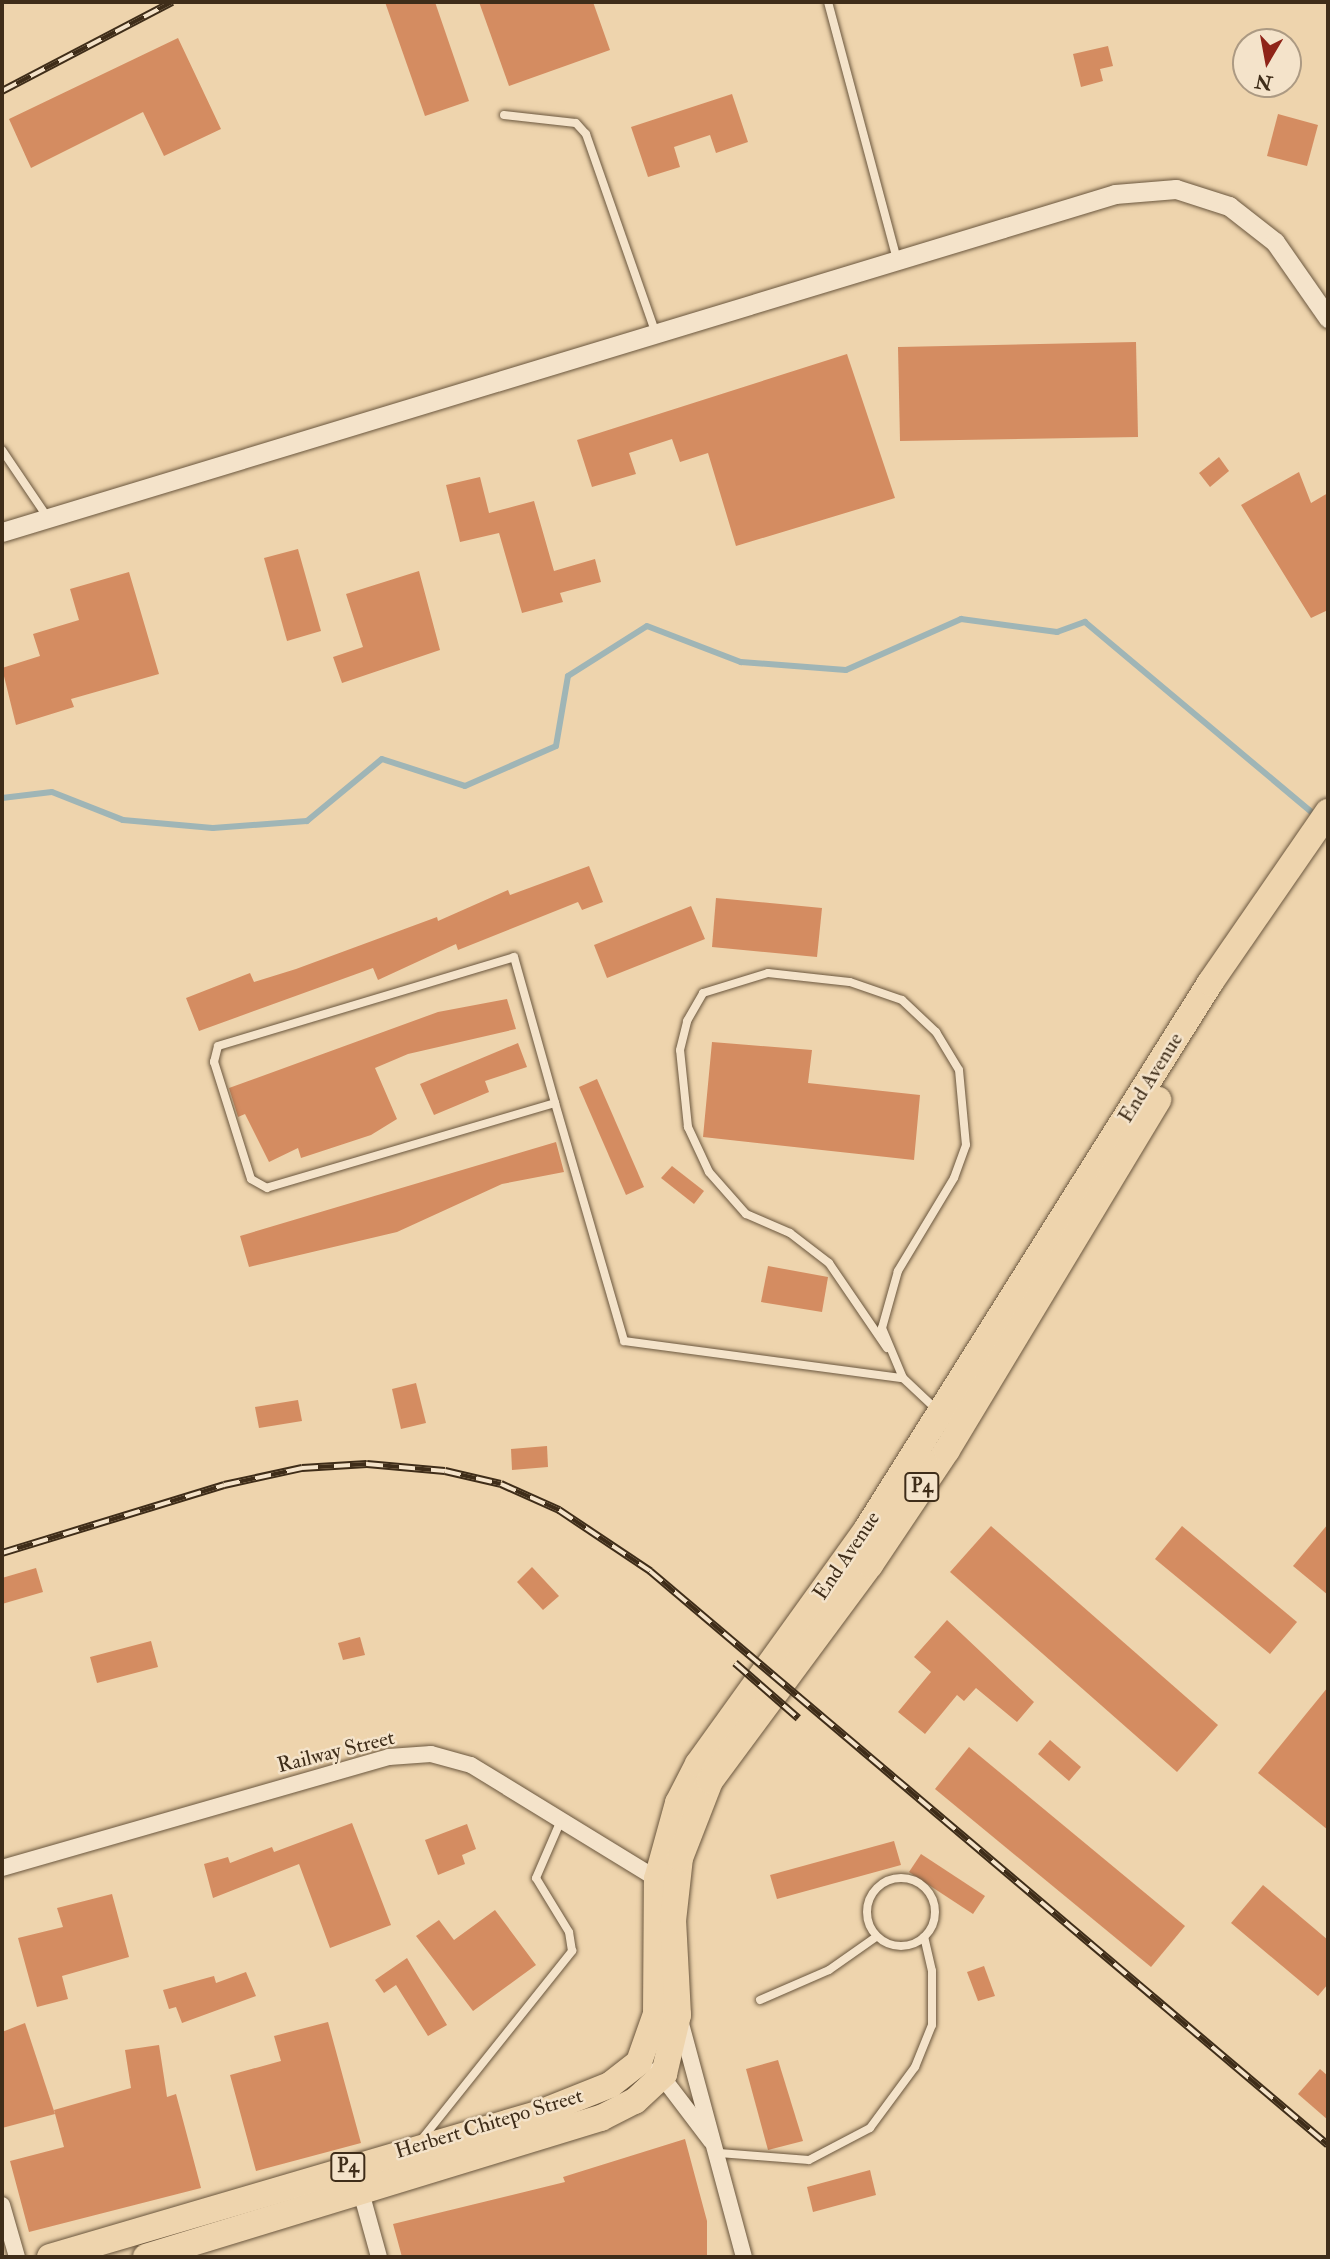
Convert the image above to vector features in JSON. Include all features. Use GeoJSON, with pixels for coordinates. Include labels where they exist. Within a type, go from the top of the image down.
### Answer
{"type":"FeatureCollection","features":[{"type":"Feature","properties":{"kind":"highway","name":"End Avenue"},"geometry":{"type":"LineString","coordinates":[[639,2062],[656,2014],[657,1879],[678,1803],[698,1764],[829,1585],[941,1414],[1210,983],[1309,845],[1328,812]]}},
{"type":"Feature","properties":{"kind":"highway","name":"End Avenue"},"geometry":{"type":"LineString","coordinates":[[664,2074],[678,2015],[673,1921],[680,1858],[710,1781],[870,1565],[947,1450],[1242,962],[1260,916]]}},
{"type":"Feature","properties":{"kind":"highway","name":"Herbert Chitepo Street"},"geometry":{"type":"LineString","coordinates":[[50,2257],[587,2096],[639,2062]]}},
{"type":"Feature","properties":{"kind":"highway","name":"Herbert Chitepo Street"},"geometry":{"type":"LineString","coordinates":[[146,2257],[601,2118],[635,2101],[664,2074]]}},
{"type":"Feature","properties":{"kind":"street"},"geometry":{"type":"LineString","coordinates":[[2,532],[657,337],[1115,194],[1176,190],[1203,195],[1255,222],[1328,318]]}},
{"type":"Feature","properties":{"kind":"street","name":"Railway Street"},"geometry":{"type":"LineString","coordinates":[[2,1868],[389,1757],[452,1757],[562,1818],[657,1879]]}},
{"type":"Feature","properties":{"kind":"street","name":"End Avenue"},"geometry":{"type":"LineString","coordinates":[[678,2015],[719,2153],[744,2257]]}},
{"type":"Feature","properties":{"kind":"street","name":"End Avenue"},"geometry":{"type":"LineString","coordinates":[[639,2062],[664,2074],[719,2153]]}},
{"type":"Feature","properties":{"kind":"street"},"geometry":{"type":"LineString","coordinates":[[361,2192],[379,2257]]}},
{"type":"Feature","properties":{"kind":"street"},"geometry":{"type":"LineString","coordinates":[[2,2204],[17,2257]]}},
{"type":"Feature","properties":{"kind":"lane"},"geometry":{"type":"LineString","coordinates":[[828,2],[898,262]]}},
{"type":"Feature","properties":{"kind":"lane"},"geometry":{"type":"LineString","coordinates":[[504,115],[576,123],[586,134],[657,337]]}},
{"type":"Feature","properties":{"kind":"lane"},"geometry":{"type":"LineString","coordinates":[[2,450],[48,518]]}},
{"type":"Feature","properties":{"kind":"lane"},"geometry":{"type":"LineString","coordinates":[[555,1103],[267,1188],[251,1180],[214,1062],[218,1046],[514,957],[624,1341],[903,1378]]}},
{"type":"Feature","properties":{"kind":"lane"},"geometry":{"type":"LineString","coordinates":[[887,1348],[882,1328],[898,1271],[954,1178],[966,1144],[959,1070],[936,1032],[902,1000],[850,982],[768,973],[703,993],[687,1021],[680,1050],[688,1127],[709,1172],[746,1214],[790,1233],[829,1263],[887,1348],[903,1378],[941,1414]]}},
{"type":"Feature","properties":{"kind":"lane"},"geometry":{"type":"LineString","coordinates":[[416,2146],[572,1951],[569,1932],[536,1878],[562,1818]]}},
{"type":"Feature","properties":{"kind":"lane"},"geometry":{"type":"LineString","coordinates":[[719,2153],[809,2160],[870,2127],[915,2067],[932,2025],[932,1971],[924,1937],[934,1906],[923,1886],[901,1878],[879,1885],[867,1904],[876,1937],[895,1946],[924,1937]]}},
{"type":"Feature","properties":{"kind":"lane"},"geometry":{"type":"LineString","coordinates":[[760,2000],[830,1970],[876,1937]]}},
{"type":"Feature","properties":{"kind":"building"},"geometry":{"type":"Polygon","coordinates":[[[385,2],[435,2],[469,101],[425,116],[385,2]]]}},
{"type":"Feature","properties":{"kind":"building"},"geometry":{"type":"Polygon","coordinates":[[[479,2],[593,2],[610,50],[509,86],[479,2]]]}},
{"type":"Feature","properties":{"kind":"building"},"geometry":{"type":"Polygon","coordinates":[[[178,38],[221,129],[164,156],[143,112],[31,168],[9,119],[178,38]]]}},
{"type":"Feature","properties":{"kind":"building"},"geometry":{"type":"Polygon","coordinates":[[[1108,46],[1113,66],[1100,69],[1103,81],[1081,87],[1073,54],[1108,46]]]}},
{"type":"Feature","properties":{"kind":"building"},"geometry":{"type":"Polygon","coordinates":[[[732,94],[748,142],[716,153],[710,135],[674,147],[680,167],[648,177],[631,127],[732,94]]]}},
{"type":"Feature","properties":{"kind":"building"},"geometry":{"type":"Polygon","coordinates":[[[1278,114],[1318,125],[1307,166],[1267,156],[1278,114]]]}},
{"type":"Feature","properties":{"kind":"building"},"geometry":{"type":"Polygon","coordinates":[[[1136,342],[1138,437],[900,441],[898,347],[1136,342]]]}},
{"type":"Feature","properties":{"kind":"building"},"geometry":{"type":"Polygon","coordinates":[[[847,354],[895,498],[736,546],[708,453],[680,462],[672,439],[629,453],[636,474],[592,487],[577,440],[847,354]]]}},
{"type":"Feature","properties":{"kind":"building"},"geometry":{"type":"Polygon","coordinates":[[[1219,457],[1229,471],[1210,487],[1199,473],[1219,457]]]}},
{"type":"Feature","properties":{"kind":"building"},"geometry":{"type":"Polygon","coordinates":[[[1299,472],[1311,503],[1328,493],[1328,610],[1311,618],[1241,505],[1299,472]]]}},
{"type":"Feature","properties":{"kind":"building"},"geometry":{"type":"Polygon","coordinates":[[[480,477],[489,513],[534,501],[554,571],[595,559],[601,582],[560,593],[563,602],[522,613],[499,533],[460,542],[446,485],[480,477]]]}},
{"type":"Feature","properties":{"kind":"building"},"geometry":{"type":"Polygon","coordinates":[[[298,549],[321,631],[287,641],[264,558],[298,549]]]}},
{"type":"Feature","properties":{"kind":"building"},"geometry":{"type":"Polygon","coordinates":[[[419,571],[440,650],[342,683],[333,657],[363,647],[346,594],[419,571]]]}},
{"type":"Feature","properties":{"kind":"building"},"geometry":{"type":"Polygon","coordinates":[[[129,572],[159,674],[71,699],[74,707],[16,725],[2,668],[40,656],[33,634],[79,620],[70,589],[129,572]]]}},
{"type":"Feature","properties":{"kind":"building"},"geometry":{"type":"Polygon","coordinates":[[[589,866],[603,902],[582,910],[578,902],[458,950],[456,944],[378,980],[373,968],[199,1031],[186,998],[250,973],[254,982],[296,969],[437,917],[438,921],[508,890],[510,895],[589,866]]]}},
{"type":"Feature","properties":{"kind":"building"},"geometry":{"type":"Polygon","coordinates":[[[716,898],[822,908],[817,957],[712,947],[716,898]]]}},
{"type":"Feature","properties":{"kind":"building"},"geometry":{"type":"Polygon","coordinates":[[[691,906],[705,939],[607,978],[594,945],[691,906]]]}},
{"type":"Feature","properties":{"kind":"building"},"geometry":{"type":"Polygon","coordinates":[[[507,999],[516,1029],[408,1054],[375,1068],[397,1119],[371,1135],[301,1158],[298,1148],[269,1162],[245,1114],[238,1117],[229,1088],[438,1012],[507,999]]]}},
{"type":"Feature","properties":{"kind":"building"},"geometry":{"type":"Polygon","coordinates":[[[712,1042],[812,1050],[808,1083],[920,1095],[914,1160],[703,1137],[712,1042]]]}},
{"type":"Feature","properties":{"kind":"building"},"geometry":{"type":"Polygon","coordinates":[[[518,1043],[527,1067],[485,1081],[489,1092],[434,1115],[420,1084],[518,1043]]]}},
{"type":"Feature","properties":{"kind":"building"},"geometry":{"type":"Polygon","coordinates":[[[597,1079],[644,1187],[626,1195],[579,1087],[597,1079]]]}},
{"type":"Feature","properties":{"kind":"building"},"geometry":{"type":"Polygon","coordinates":[[[556,1142],[564,1172],[502,1184],[397,1232],[249,1267],[240,1236],[556,1142]]]}},
{"type":"Feature","properties":{"kind":"building"},"geometry":{"type":"Polygon","coordinates":[[[672,1166],[704,1191],[694,1204],[661,1178],[672,1166]]]}},
{"type":"Feature","properties":{"kind":"building"},"geometry":{"type":"Polygon","coordinates":[[[768,1266],[828,1277],[822,1312],[761,1302],[768,1266]]]}},
{"type":"Feature","properties":{"kind":"building"},"geometry":{"type":"Polygon","coordinates":[[[416,1383],[426,1423],[401,1429],[392,1389],[416,1383]]]}},
{"type":"Feature","properties":{"kind":"building"},"geometry":{"type":"Polygon","coordinates":[[[298,1400],[302,1421],[259,1428],[255,1407],[298,1400]]]}},
{"type":"Feature","properties":{"kind":"building"},"geometry":{"type":"Polygon","coordinates":[[[547,1446],[548,1467],[512,1470],[511,1449],[547,1446]]]}},
{"type":"Feature","properties":{"kind":"building"},"geometry":{"type":"Polygon","coordinates":[[[1328,1524],[1328,1595],[1293,1566],[1328,1524]]]}},
{"type":"Feature","properties":{"kind":"building"},"geometry":{"type":"Polygon","coordinates":[[[991,1526],[1218,1725],[1177,1772],[950,1572],[991,1526]]]}},
{"type":"Feature","properties":{"kind":"building"},"geometry":{"type":"Polygon","coordinates":[[[1182,1526],[1297,1622],[1270,1654],[1155,1559],[1182,1526]]]}},
{"type":"Feature","properties":{"kind":"building"},"geometry":{"type":"Polygon","coordinates":[[[532,1567],[559,1596],[543,1610],[517,1582],[532,1567]]]}},
{"type":"Feature","properties":{"kind":"building"},"geometry":{"type":"Polygon","coordinates":[[[36,1568],[43,1592],[2,1604],[2,1578],[36,1568]]]}},
{"type":"Feature","properties":{"kind":"building"},"geometry":{"type":"Polygon","coordinates":[[[947,1620],[1034,1702],[1017,1722],[976,1688],[964,1701],[957,1695],[925,1734],[898,1712],[931,1672],[914,1657],[947,1620]]]}},
{"type":"Feature","properties":{"kind":"building"},"geometry":{"type":"Polygon","coordinates":[[[360,1637],[365,1655],[343,1660],[338,1643],[360,1637]]]}},
{"type":"Feature","properties":{"kind":"building"},"geometry":{"type":"Polygon","coordinates":[[[151,1641],[158,1667],[97,1683],[90,1657],[151,1641]]]}},
{"type":"Feature","properties":{"kind":"building"},"geometry":{"type":"Polygon","coordinates":[[[1328,1687],[1328,1830],[1258,1773],[1328,1687]]]}},
{"type":"Feature","properties":{"kind":"building"},"geometry":{"type":"Polygon","coordinates":[[[1050,1740],[1081,1767],[1069,1781],[1038,1754],[1050,1740]]]}},
{"type":"Feature","properties":{"kind":"building"},"geometry":{"type":"Polygon","coordinates":[[[969,1747],[1185,1926],[1151,1967],[935,1789],[969,1747]]]}},
{"type":"Feature","properties":{"kind":"building"},"geometry":{"type":"Polygon","coordinates":[[[352,1823],[391,1925],[330,1948],[299,1864],[213,1898],[204,1864],[228,1857],[230,1863],[272,1847],[274,1852],[352,1823]]]}},
{"type":"Feature","properties":{"kind":"building"},"geometry":{"type":"Polygon","coordinates":[[[467,1824],[476,1849],[462,1855],[465,1864],[438,1875],[425,1840],[467,1824]]]}},
{"type":"Feature","properties":{"kind":"building"},"geometry":{"type":"Polygon","coordinates":[[[894,1841],[901,1865],[777,1899],[770,1875],[894,1841]]]}},
{"type":"Feature","properties":{"kind":"building"},"geometry":{"type":"Polygon","coordinates":[[[921,1854],[985,1896],[973,1914],[909,1872],[921,1854]]]}},
{"type":"Feature","properties":{"kind":"building"},"geometry":{"type":"Polygon","coordinates":[[[1263,1885],[1328,1940],[1328,1984],[1318,1996],[1231,1923],[1263,1885]]]}},
{"type":"Feature","properties":{"kind":"building"},"geometry":{"type":"Polygon","coordinates":[[[112,1894],[129,1957],[62,1976],[68,1999],[37,2007],[18,1938],[63,1927],[57,1908],[112,1894]]]}},
{"type":"Feature","properties":{"kind":"building"},"geometry":{"type":"Polygon","coordinates":[[[495,1910],[536,1965],[473,2011],[416,1936],[439,1920],[454,1940],[495,1910]]]}},
{"type":"Feature","properties":{"kind":"building"},"geometry":{"type":"Polygon","coordinates":[[[407,1958],[447,2025],[428,2036],[396,1985],[384,1993],[375,1980],[407,1958]]]}},
{"type":"Feature","properties":{"kind":"building"},"geometry":{"type":"Polygon","coordinates":[[[984,1966],[995,1996],[978,2001],[967,1972],[984,1966]]]}},
{"type":"Feature","properties":{"kind":"building"},"geometry":{"type":"Polygon","coordinates":[[[246,1972],[256,1996],[182,2023],[176,2007],[169,2009],[163,1990],[214,1976],[216,1983],[246,1972]]]}},
{"type":"Feature","properties":{"kind":"building"},"geometry":{"type":"Polygon","coordinates":[[[328,2022],[361,2143],[256,2171],[230,2075],[281,2061],[274,2036],[328,2022]]]}},
{"type":"Feature","properties":{"kind":"building"},"geometry":{"type":"Polygon","coordinates":[[[25,2023],[55,2114],[2,2128],[2,2032],[25,2023]]]}},
{"type":"Feature","properties":{"kind":"building"},"geometry":{"type":"Polygon","coordinates":[[[159,2045],[167,2097],[176,2094],[201,2188],[29,2232],[10,2161],[64,2147],[54,2110],[131,2088],[125,2050],[159,2045]]]}},
{"type":"Feature","properties":{"kind":"building"},"geometry":{"type":"Polygon","coordinates":[[[778,2060],[803,2141],[768,2150],[746,2069],[778,2060]]]}},
{"type":"Feature","properties":{"kind":"building"},"geometry":{"type":"Polygon","coordinates":[[[1320,2069],[1328,2076],[1328,2120],[1298,2094],[1320,2069]]]}},
{"type":"Feature","properties":{"kind":"building"},"geometry":{"type":"Polygon","coordinates":[[[685,2139],[707,2221],[707,2257],[402,2257],[393,2224],[565,2182],[563,2177],[685,2139]]]}},
{"type":"Feature","properties":{"kind":"building"},"geometry":{"type":"Polygon","coordinates":[[[870,2170],[876,2195],[813,2212],[807,2187],[870,2170]]]}},
{"type":"Feature","properties":{"kind":"waterway"},"geometry":{"type":"LineString","coordinates":[[2,798],[52,792],[123,820],[213,828],[307,821],[382,759],[465,786],[556,746],[568,676],[647,626],[741,662],[846,670],[961,619],[1057,632],[1085,622],[1316,816]]}},
{"type":"Feature","properties":{"kind":"railway"},"geometry":{"type":"LineString","coordinates":[[2,91],[172,2]]}},
{"type":"Feature","properties":{"kind":"railway"},"geometry":{"type":"LineString","coordinates":[[2,1553],[224,1485],[302,1468],[367,1464],[445,1471],[501,1484],[559,1510],[650,1571],[1328,2145]]}},
{"type":"Feature","properties":{"kind":"railway"},"geometry":{"type":"LineString","coordinates":[[735,1663],[798,1718]]}}]}
